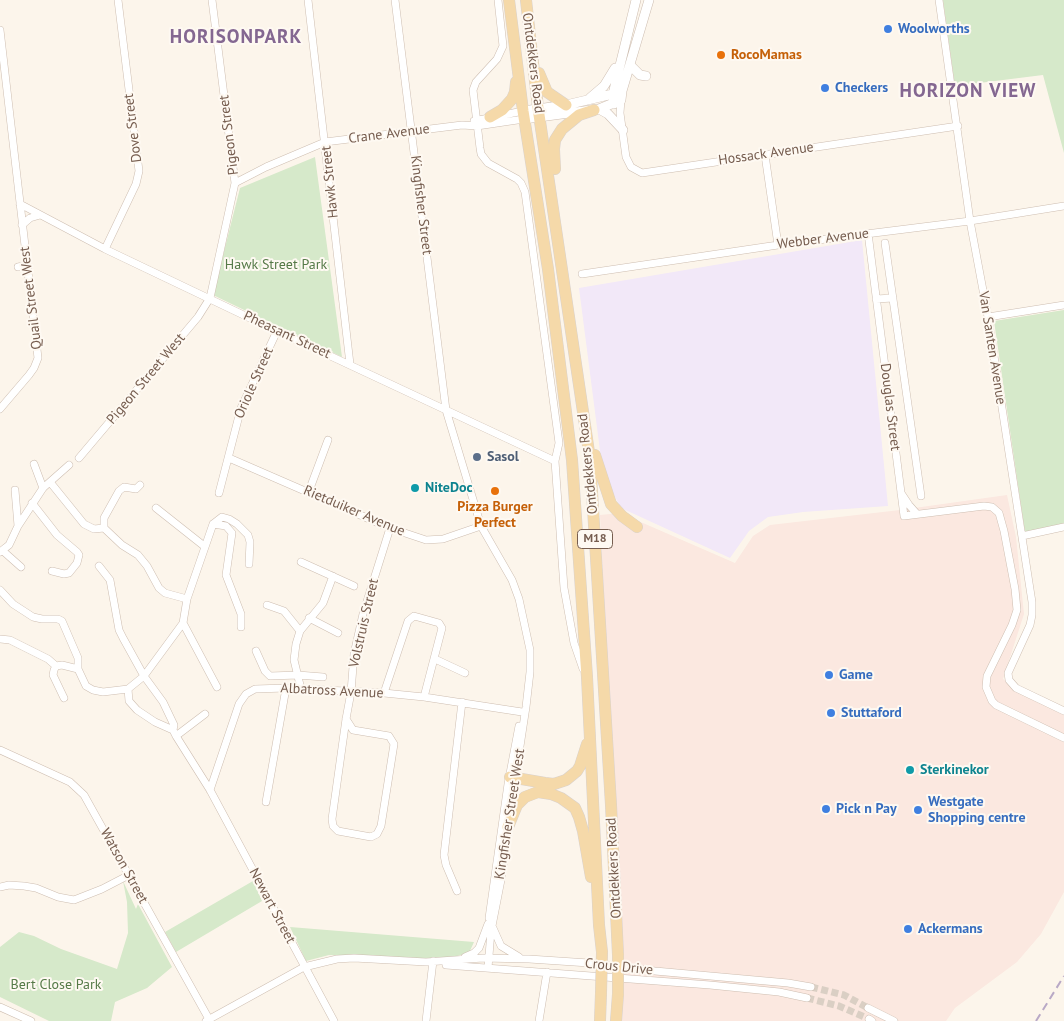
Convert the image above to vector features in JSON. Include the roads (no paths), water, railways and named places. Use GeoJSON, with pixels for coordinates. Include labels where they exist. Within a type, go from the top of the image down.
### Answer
{"type":"FeatureCollection","features":[{"type":"Feature","properties":{"kind":"main road","name":"Ontdekkers Road"},"geometry":{"type":"LineString","coordinates":[[509,0],[524,115],[548,269],[572,460],[587,677],[599,925],[602,952],[600,1021]]}},
{"type":"Feature","properties":{"kind":"main road","name":"Ontdekkers Road"},"geometry":{"type":"LineString","coordinates":[[526,0],[539,113],[591,468],[618,955],[616,1021]]}},
{"type":"Feature","properties":{"kind":"main road"},"geometry":{"type":"LineString","coordinates":[[531,47],[544,89],[550,96],[566,105]]}},
{"type":"Feature","properties":{"kind":"main road"},"geometry":{"type":"LineString","coordinates":[[490,117],[508,104],[515,92],[516,51]]}},
{"type":"Feature","properties":{"kind":"main road"},"geometry":{"type":"LineString","coordinates":[[559,245],[559,222],[553,156],[556,140],[568,122],[579,115],[597,109]]}},
{"type":"Feature","properties":{"kind":"main road"},"geometry":{"type":"LineString","coordinates":[[586,430],[611,504],[622,516],[637,527]]}},
{"type":"Feature","properties":{"kind":"main road"},"geometry":{"type":"LineString","coordinates":[[512,781],[554,784],[566,780],[577,772],[580,766],[589,732]]}},
{"type":"Feature","properties":{"kind":"main road"},"geometry":{"type":"LineString","coordinates":[[512,781],[555,791],[566,797],[575,808],[584,831],[599,925]]}},
{"type":"Feature","properties":{"kind":"main road"},"geometry":{"type":"LineString","coordinates":[[508,826],[517,804],[531,793],[551,794],[561,798],[575,808]]}},
{"type":"Feature","properties":{"kind":"street","name":"Dove Street"},"geometry":{"type":"LineString","coordinates":[[104,249],[136,184],[139,171],[118,0]]}},
{"type":"Feature","properties":{"kind":"street","name":"Pigeon Street"},"geometry":{"type":"LineString","coordinates":[[210,298],[234,184],[212,0]]}},
{"type":"Feature","properties":{"kind":"street","name":"Hawk Street"},"geometry":{"type":"LineString","coordinates":[[308,0],[350,364]]}},
{"type":"Feature","properties":{"kind":"street","name":"Kingfisher Street"},"geometry":{"type":"LineString","coordinates":[[395,0],[446,410]]}},
{"type":"Feature","properties":{"kind":"street","name":"Ontdekkers Road"},"geometry":{"type":"LineString","coordinates":[[498,0],[503,46],[497,59],[476,82],[474,87],[480,148],[485,160],[492,166],[517,179],[525,192],[558,438],[555,461],[564,588],[574,643],[587,677]]}},
{"type":"Feature","properties":{"kind":"street"},"geometry":{"type":"LineString","coordinates":[[618,97],[622,54],[636,0]]}},
{"type":"Feature","properties":{"kind":"street"},"geometry":{"type":"LineString","coordinates":[[524,115],[597,109],[618,97],[630,65],[649,0]]}},
{"type":"Feature","properties":{"kind":"street","name":"Van Santen Avenue"},"geometry":{"type":"LineString","coordinates":[[939,0],[970,221],[988,317],[1032,602],[1030,626],[1008,673],[1009,680],[1016,688],[1064,710]]}},
{"type":"Feature","properties":{"kind":"street","name":"Quail Street West"},"geometry":{"type":"LineString","coordinates":[[0,30],[38,358],[29,375],[0,409]]}},
{"type":"Feature","properties":{"kind":"street"},"geometry":{"type":"LineString","coordinates":[[586,101],[604,86],[622,54]]}},
{"type":"Feature","properties":{"kind":"street"},"geometry":{"type":"LineString","coordinates":[[630,65],[636,72],[646,76]]}},
{"type":"Feature","properties":{"kind":"street"},"geometry":{"type":"LineString","coordinates":[[539,113],[566,105],[618,97]]}},
{"type":"Feature","properties":{"kind":"street","name":"Hossack Avenue"},"geometry":{"type":"LineString","coordinates":[[618,97],[628,163],[634,170],[642,173],[958,126]]}},
{"type":"Feature","properties":{"kind":"street"},"geometry":{"type":"LineString","coordinates":[[597,109],[608,114],[623,130]]}},
{"type":"Feature","properties":{"kind":"street","name":"Crane Avenue"},"geometry":{"type":"LineString","coordinates":[[234,184],[266,167],[325,142],[477,123],[524,115]]}},
{"type":"Feature","properties":{"kind":"street","name":"Crane Avenue"},"geometry":{"type":"LineString","coordinates":[[477,123],[490,117],[524,115]]}},
{"type":"Feature","properties":{"kind":"street"},"geometry":{"type":"LineString","coordinates":[[765,155],[778,245]]}},
{"type":"Feature","properties":{"kind":"street","name":"Pheasant Street"},"geometry":{"type":"LineString","coordinates":[[20,204],[104,249],[210,298],[277,332],[350,364],[555,461]]}},
{"type":"Feature","properties":{"kind":"street","name":"Webber Avenue"},"geometry":{"type":"LineString","coordinates":[[582,274],[778,245],[970,221],[1064,206]]}},
{"type":"Feature","properties":{"kind":"street"},"geometry":{"type":"LineString","coordinates":[[22,225],[30,218],[40,215]]}},
{"type":"Feature","properties":{"kind":"street","name":"Douglas Street"},"geometry":{"type":"LineString","coordinates":[[868,233],[904,516],[918,514]]}},
{"type":"Feature","properties":{"kind":"street","name":"Douglas Street"},"geometry":{"type":"LineString","coordinates":[[886,243],[921,496]]}},
{"type":"Feature","properties":{"kind":"street"},"geometry":{"type":"LineString","coordinates":[[18,267],[27,265]]}},
{"type":"Feature","properties":{"kind":"street","name":"Pigeon Street West"},"geometry":{"type":"LineString","coordinates":[[79,458],[198,317],[210,298]]}},
{"type":"Feature","properties":{"kind":"street"},"geometry":{"type":"LineString","coordinates":[[876,299],[893,298]]}},
{"type":"Feature","properties":{"kind":"street"},"geometry":{"type":"LineString","coordinates":[[988,317],[1064,306]]}},
{"type":"Feature","properties":{"kind":"street","name":"Oriole Street"},"geometry":{"type":"LineString","coordinates":[[219,493],[241,408],[277,332]]}},
{"type":"Feature","properties":{"kind":"street","name":"Kingfisher Street West"},"geometry":{"type":"LineString","coordinates":[[446,410],[481,526],[512,580],[520,599],[528,636],[531,662],[524,722],[512,781],[501,880],[490,925],[476,952],[447,962]]}},
{"type":"Feature","properties":{"kind":"street"},"geometry":{"type":"LineString","coordinates":[[309,491],[328,440]]}},
{"type":"Feature","properties":{"kind":"street","name":"Rietduiker Avenue"},"geometry":{"type":"LineString","coordinates":[[229,458],[309,491],[390,528],[431,540],[443,539],[481,526]]}},
{"type":"Feature","properties":{"kind":"street"},"geometry":{"type":"LineString","coordinates":[[34,464],[43,488]]}},
{"type":"Feature","properties":{"kind":"street"},"geometry":{"type":"LineString","coordinates":[[21,567],[2,551],[10,546],[18,526],[43,488],[69,465]]}},
{"type":"Feature","properties":{"kind":"street"},"geometry":{"type":"LineString","coordinates":[[50,482],[84,524],[94,529],[104,528]]}},
{"type":"Feature","properties":{"kind":"street"},"geometry":{"type":"LineString","coordinates":[[140,485],[136,489],[124,487],[119,491],[104,518],[104,528],[122,546],[141,558],[160,590],[164,593],[187,599]]}},
{"type":"Feature","properties":{"kind":"street"},"geometry":{"type":"LineString","coordinates":[[16,490],[18,526]]}},
{"type":"Feature","properties":{"kind":"street"},"geometry":{"type":"LineString","coordinates":[[900,490],[909,505],[918,514],[984,506],[992,507],[999,513],[1015,589],[1017,610],[1012,625],[987,676],[986,688],[992,701],[996,704],[1064,738]]}},
{"type":"Feature","properties":{"kind":"street"},"geometry":{"type":"LineString","coordinates":[[32,503],[57,535],[78,552],[79,555],[78,563],[70,573],[61,574],[52,571]]}},
{"type":"Feature","properties":{"kind":"street"},"geometry":{"type":"LineString","coordinates":[[156,508],[204,546]]}},
{"type":"Feature","properties":{"kind":"street"},"geometry":{"type":"LineString","coordinates":[[0,590],[13,604],[32,617],[62,621],[78,658],[78,669],[86,686],[103,692],[128,689],[144,676],[183,623],[187,599],[204,546],[213,524],[220,518],[226,517],[246,532],[250,542],[249,564]]}},
{"type":"Feature","properties":{"kind":"street"},"geometry":{"type":"LineString","coordinates":[[213,524],[226,526],[232,533],[226,575],[241,614],[242,628]]}},
{"type":"Feature","properties":{"kind":"street"},"geometry":{"type":"LineString","coordinates":[[1022,536],[1064,527]]}},
{"type":"Feature","properties":{"kind":"street","name":"Volstruis Street"},"geometry":{"type":"LineString","coordinates":[[346,719],[353,730],[388,736],[393,742],[394,748],[380,831],[369,838],[336,830],[332,820],[354,654],[363,614],[390,528]]}},
{"type":"Feature","properties":{"kind":"street"},"geometry":{"type":"LineString","coordinates":[[301,562],[354,586]]}},
{"type":"Feature","properties":{"kind":"street","name":"Newart Street"},"geometry":{"type":"LineString","coordinates":[[99,566],[110,580],[119,630],[144,676],[156,691],[170,715],[174,725],[174,733],[210,790],[334,1021]]}},
{"type":"Feature","properties":{"kind":"street"},"geometry":{"type":"LineString","coordinates":[[301,689],[294,655],[300,631],[323,603],[333,576]]}},
{"type":"Feature","properties":{"kind":"street"},"geometry":{"type":"LineString","coordinates":[[268,605],[284,611],[300,631]]}},
{"type":"Feature","properties":{"kind":"street"},"geometry":{"type":"LineString","coordinates":[[384,693],[407,624],[412,616],[436,622],[441,626],[442,631],[424,696]]}},
{"type":"Feature","properties":{"kind":"street"},"geometry":{"type":"LineString","coordinates":[[309,618],[338,632]]}},
{"type":"Feature","properties":{"kind":"street"},"geometry":{"type":"LineString","coordinates":[[183,623],[217,687]]}},
{"type":"Feature","properties":{"kind":"street"},"geometry":{"type":"LineString","coordinates":[[0,639],[10,640],[48,659],[56,666],[66,665],[78,669]]}},
{"type":"Feature","properties":{"kind":"street"},"geometry":{"type":"LineString","coordinates":[[256,651],[264,671],[270,676],[298,675],[323,677]]}},
{"type":"Feature","properties":{"kind":"street"},"geometry":{"type":"LineString","coordinates":[[435,659],[465,673]]}},
{"type":"Feature","properties":{"kind":"street"},"geometry":{"type":"LineString","coordinates":[[56,666],[53,675],[64,698]]}},
{"type":"Feature","properties":{"kind":"street"},"geometry":{"type":"LineString","coordinates":[[266,802],[286,688]]}},
{"type":"Feature","properties":{"kind":"street","name":"Albatross Avenue"},"geometry":{"type":"LineString","coordinates":[[210,790],[233,719],[243,698],[255,689],[286,688],[424,696],[522,712]]}},
{"type":"Feature","properties":{"kind":"street"},"geometry":{"type":"LineString","coordinates":[[128,689],[129,700],[137,710],[174,733],[205,714]]}},
{"type":"Feature","properties":{"kind":"street"},"geometry":{"type":"LineString","coordinates":[[457,892],[444,855],[462,702]]}},
{"type":"Feature","properties":{"kind":"street","name":"Kingfisher Street West"},"geometry":{"type":"LineString","coordinates":[[485,967],[522,712],[526,702]]}},
{"type":"Feature","properties":{"kind":"street","name":"Watson Street"},"geometry":{"type":"LineString","coordinates":[[0,750],[70,782],[91,805],[208,1020]]}},
{"type":"Feature","properties":{"kind":"street"},"geometry":{"type":"LineString","coordinates":[[0,887],[9,885],[36,888],[58,897],[74,900],[102,889],[129,875]]}},
{"type":"Feature","properties":{"kind":"street"},"geometry":{"type":"LineString","coordinates":[[490,925],[504,950],[529,959]]}},
{"type":"Feature","properties":{"kind":"street","name":"Crous Drive"},"geometry":{"type":"LineString","coordinates":[[208,1020],[304,967],[328,960],[354,958],[779,992],[807,998]]}},
{"type":"Feature","properties":{"kind":"street","name":"Crous Drive"},"geometry":{"type":"LineString","coordinates":[[431,963],[486,958],[529,959],[589,963],[788,983],[811,987]]}},
{"type":"Feature","properties":{"kind":"street"},"geometry":{"type":"LineString","coordinates":[[426,1021],[431,963]]}},
{"type":"Feature","properties":{"kind":"street"},"geometry":{"type":"LineString","coordinates":[[539,1021],[547,972]]}},
{"type":"Feature","properties":{"kind":"street"},"geometry":{"type":"LineString","coordinates":[[0,1007],[31,1021]]}},
{"type":"Feature","properties":{"kind":"street"},"geometry":{"type":"LineString","coordinates":[[868,1008],[894,1021]]}},
{"type":"Feature","properties":{"kind":"tunnel"},"geometry":{"type":"LineString","coordinates":[[811,987],[844,995],[868,1008]]}},
{"type":"Feature","properties":{"kind":"tunnel"},"geometry":{"type":"LineString","coordinates":[[807,998],[839,1006],[869,1019]]}},
{"type":"Feature","properties":{"kind":"railway"},"geometry":{"type":"LineString","coordinates":[[1036,1021],[1064,976]]}},
{"type":"Feature","properties":{"kind":"place","name":"Woolworths"},"geometry":{"type":"Point","coordinates":[888,29]}},
{"type":"Feature","properties":{"kind":"place","name":"RocoMamas"},"geometry":{"type":"Point","coordinates":[721,55]}},
{"type":"Feature","properties":{"kind":"place","name":"Checkers"},"geometry":{"type":"Point","coordinates":[825,88]}},
{"type":"Feature","properties":{"kind":"place","name":"Sasol"},"geometry":{"type":"Point","coordinates":[477,457]}},
{"type":"Feature","properties":{"kind":"place","name":"NiteDoc"},"geometry":{"type":"Point","coordinates":[415,488]}},
{"type":"Feature","properties":{"kind":"place","name":"Pizza Burger Perfect"},"geometry":{"type":"Point","coordinates":[495,491]}},
{"type":"Feature","properties":{"kind":"place","name":"Game"},"geometry":{"type":"Point","coordinates":[829,675]}},
{"type":"Feature","properties":{"kind":"place","name":"Stuttaford"},"geometry":{"type":"Point","coordinates":[831,713]}},
{"type":"Feature","properties":{"kind":"place","name":"Sterkinekor"},"geometry":{"type":"Point","coordinates":[910,770]}},
{"type":"Feature","properties":{"kind":"place","name":"Pick n Pay"},"geometry":{"type":"Point","coordinates":[826,809]}},
{"type":"Feature","properties":{"kind":"place","name":"Westgate Shopping centre"},"geometry":{"type":"Point","coordinates":[918,810]}},
{"type":"Feature","properties":{"kind":"place","name":"Ackermans"},"geometry":{"type":"Point","coordinates":[908,929]}},
{"type":"Feature","properties":{"kind":"district","name":"HORISONPARK"},"geometry":{"type":"Point","coordinates":[236,38]}},
{"type":"Feature","properties":{"kind":"district","name":"HORIZON VIEW"},"geometry":{"type":"Point","coordinates":[968,92]}},
{"type":"Feature","properties":{"kind":"park label","name":"Hawk Street Park"},"geometry":{"type":"Point","coordinates":[276,265]}},
{"type":"Feature","properties":{"kind":"park label","name":"Bert Close Park"},"geometry":{"type":"Point","coordinates":[56,985]}}]}
